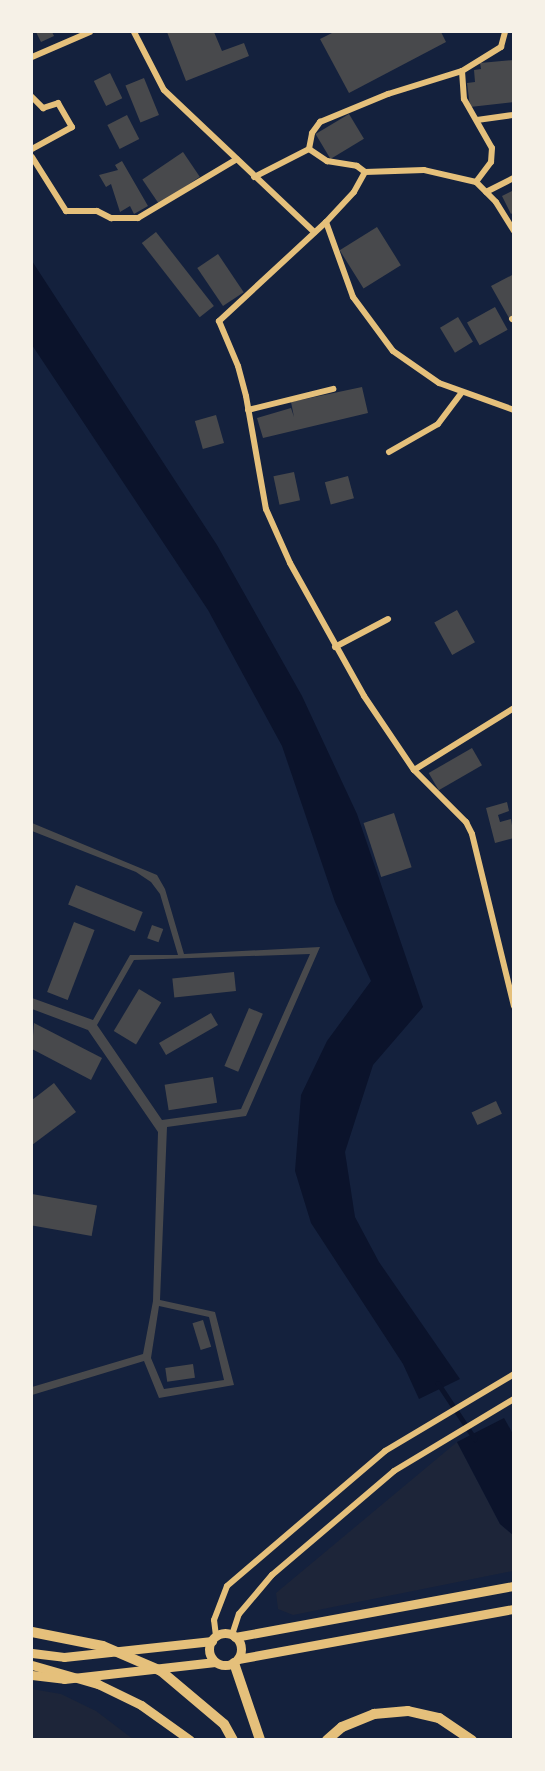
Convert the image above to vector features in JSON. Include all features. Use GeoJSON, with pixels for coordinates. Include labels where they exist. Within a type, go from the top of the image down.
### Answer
{"type":"FeatureCollection","features":[{"type":"Feature","properties":{"kind":"main road"},"geometry":{"type":"LineString","coordinates":[[32,1653],[64,1657],[214,1639],[513,1586]]}},
{"type":"Feature","properties":{"kind":"main road"},"geometry":{"type":"LineString","coordinates":[[32,1675],[63,1679],[215,1662],[225,1665],[236,1661],[513,1609]]}},
{"type":"Feature","properties":{"kind":"main road"},"geometry":{"type":"LineString","coordinates":[[32,1632],[103,1646],[161,1671],[224,1724],[233,1740]]}},
{"type":"Feature","properties":{"kind":"main road"},"geometry":{"type":"LineString","coordinates":[[234,1636],[241,1649],[236,1661],[260,1740]]}},
{"type":"Feature","properties":{"kind":"main road"},"geometry":{"type":"LineString","coordinates":[[214,1639],[210,1652],[215,1662]]}},
{"type":"Feature","properties":{"kind":"main road"},"geometry":{"type":"LineString","coordinates":[[32,1665],[98,1684],[141,1705],[190,1740]]}},
{"type":"Feature","properties":{"kind":"main road"},"geometry":{"type":"LineString","coordinates":[[327,1740],[342,1727],[374,1714],[408,1711],[439,1718],[472,1740]]}},
{"type":"Feature","properties":{"kind":"street"},"geometry":{"type":"LineString","coordinates":[[32,57],[90,32]]}},
{"type":"Feature","properties":{"kind":"street"},"geometry":{"type":"LineString","coordinates":[[134,32],[164,90],[314,232]]}},
{"type":"Feature","properties":{"kind":"street"},"geometry":{"type":"LineString","coordinates":[[309,149],[312,133],[320,122],[388,94],[462,70],[501,47],[505,32]]}},
{"type":"Feature","properties":{"kind":"street"},"geometry":{"type":"LineString","coordinates":[[462,70],[464,99],[492,148],[491,162],[476,182]]}},
{"type":"Feature","properties":{"kind":"street"},"geometry":{"type":"LineString","coordinates":[[32,97],[43,108],[58,103],[72,127],[32,149]]}},
{"type":"Feature","properties":{"kind":"street"},"geometry":{"type":"LineString","coordinates":[[477,120],[513,115]]}},
{"type":"Feature","properties":{"kind":"street"},"geometry":{"type":"LineString","coordinates":[[254,177],[309,149]]}},
{"type":"Feature","properties":{"kind":"street"},"geometry":{"type":"LineString","coordinates":[[309,149],[327,161],[357,166],[365,172],[424,170],[476,182],[486,192],[513,231]]}},
{"type":"Feature","properties":{"kind":"street"},"geometry":{"type":"LineString","coordinates":[[32,157],[66,211],[97,211],[111,218],[138,218],[237,159]]}},
{"type":"Feature","properties":{"kind":"street"},"geometry":{"type":"LineString","coordinates":[[365,172],[354,192],[326,222],[219,321],[238,366],[266,509],[335,647],[414,770],[466,822],[472,834],[513,1006]]}},
{"type":"Feature","properties":{"kind":"street"},"geometry":{"type":"LineString","coordinates":[[486,192],[513,178]]}},
{"type":"Feature","properties":{"kind":"street"},"geometry":{"type":"LineString","coordinates":[[326,222],[353,297],[393,351],[439,383],[513,410]]}},
{"type":"Feature","properties":{"kind":"street"},"geometry":{"type":"LineString","coordinates":[[248,410],[333,389]]}},
{"type":"Feature","properties":{"kind":"street"},"geometry":{"type":"LineString","coordinates":[[389,452],[438,424],[462,392]]}},
{"type":"Feature","properties":{"kind":"street"},"geometry":{"type":"LineString","coordinates":[[335,647],[388,619]]}},
{"type":"Feature","properties":{"kind":"street"},"geometry":{"type":"LineString","coordinates":[[414,770],[513,708]]}},
{"type":"Feature","properties":{"kind":"street"},"geometry":{"type":"LineString","coordinates":[[214,1639],[214,1620],[227,1586],[385,1451],[431,1421],[513,1374]]}},
{"type":"Feature","properties":{"kind":"street"},"geometry":{"type":"LineString","coordinates":[[234,1636],[239,1614],[272,1575],[394,1471],[444,1438],[513,1399]]}},
{"type":"Feature","properties":{"kind":"shaded area"},"geometry":{"type":"Polygon","coordinates":[[[32,261],[217,545],[302,696],[357,814],[423,1007],[373,1065],[345,1152],[355,1217],[379,1262],[460,1379],[419,1399],[403,1364],[311,1223],[295,1171],[301,1095],[327,1041],[371,981],[335,902],[282,746],[208,610],[32,345],[32,261]]]}},
{"type":"Feature","properties":{"kind":"shaded area"},"geometry":{"type":"Polygon","coordinates":[[[504,1418],[513,1434],[513,1535],[500,1524],[457,1442],[504,1418]]]}},
{"type":"Feature","properties":{"kind":"shaded area"},"geometry":{"type":"Polygon","coordinates":[[[457,1442],[500,1524],[513,1535],[513,1571],[293,1615],[278,1609],[276,1593],[457,1442]]]}},
{"type":"Feature","properties":{"kind":"shaded area"},"geometry":{"type":"Polygon","coordinates":[[[32,1689],[61,1694],[96,1711],[133,1739],[32,1739],[32,1689]]]}},
{"type":"Feature","properties":{"kind":"building"},"geometry":{"type":"Polygon","coordinates":[[[36,32],[52,32],[54,36],[41,42],[36,32]]]}},
{"type":"Feature","properties":{"kind":"building"},"geometry":{"type":"Polygon","coordinates":[[[167,32],[214,32],[222,51],[244,43],[249,56],[186,81],[167,32]]]}},
{"type":"Feature","properties":{"kind":"building"},"geometry":{"type":"Polygon","coordinates":[[[334,32],[441,32],[446,42],[349,93],[320,39],[334,32]]]}},
{"type":"Feature","properties":{"kind":"building"},"geometry":{"type":"Polygon","coordinates":[[[514,60],[514,102],[470,107],[467,83],[475,82],[474,70],[481,69],[480,63],[514,60]]]}},
{"type":"Feature","properties":{"kind":"building"},"geometry":{"type":"Polygon","coordinates":[[[110,73],[122,98],[106,106],[94,81],[110,73]]]}},
{"type":"Feature","properties":{"kind":"building"},"geometry":{"type":"Polygon","coordinates":[[[144,78],[159,115],[140,123],[125,85],[144,78]]]}},
{"type":"Feature","properties":{"kind":"building"},"geometry":{"type":"Polygon","coordinates":[[[349,114],[364,139],[331,159],[316,134],[349,114]]]}},
{"type":"Feature","properties":{"kind":"building"},"geometry":{"type":"Polygon","coordinates":[[[127,115],[139,139],[120,149],[107,125],[127,115]]]}},
{"type":"Feature","properties":{"kind":"building"},"geometry":{"type":"Polygon","coordinates":[[[183,152],[200,177],[159,204],[142,179],[183,152]]]}},
{"type":"Feature","properties":{"kind":"building"},"geometry":{"type":"Polygon","coordinates":[[[122,161],[148,206],[134,214],[130,206],[120,212],[111,184],[106,187],[99,175],[118,170],[115,165],[122,161]]]}},
{"type":"Feature","properties":{"kind":"building"},"geometry":{"type":"Polygon","coordinates":[[[514,190],[514,212],[511,214],[502,196],[514,190]]]}},
{"type":"Feature","properties":{"kind":"building"},"geometry":{"type":"Polygon","coordinates":[[[377,227],[401,265],[364,288],[340,250],[377,227]]]}},
{"type":"Feature","properties":{"kind":"building"},"geometry":{"type":"Polygon","coordinates":[[[156,232],[214,306],[200,317],[142,243],[156,232]]]}},
{"type":"Feature","properties":{"kind":"building"},"geometry":{"type":"Polygon","coordinates":[[[218,254],[244,292],[223,306],[197,268],[218,254]]]}},
{"type":"Feature","properties":{"kind":"building"},"geometry":{"type":"Polygon","coordinates":[[[514,274],[514,315],[509,318],[491,286],[514,274]]]}},
{"type":"Feature","properties":{"kind":"building"},"geometry":{"type":"Polygon","coordinates":[[[495,307],[508,330],[480,345],[467,323],[495,307]]]}},
{"type":"Feature","properties":{"kind":"building"},"geometry":{"type":"Polygon","coordinates":[[[458,317],[473,342],[455,353],[440,328],[458,317]]]}},
{"type":"Feature","properties":{"kind":"building"},"geometry":{"type":"Polygon","coordinates":[[[362,387],[368,413],[263,438],[257,418],[291,408],[294,417],[291,402],[362,387]]]}},
{"type":"Feature","properties":{"kind":"building"},"geometry":{"type":"Polygon","coordinates":[[[216,415],[224,443],[203,449],[195,421],[216,415]]]}},
{"type":"Feature","properties":{"kind":"building"},"geometry":{"type":"Polygon","coordinates":[[[294,472],[300,500],[279,505],[273,476],[294,472]]]}},
{"type":"Feature","properties":{"kind":"building"},"geometry":{"type":"Polygon","coordinates":[[[348,476],[354,498],[331,504],[325,482],[348,476]]]}},
{"type":"Feature","properties":{"kind":"building"},"geometry":{"type":"Polygon","coordinates":[[[457,610],[475,642],[452,655],[434,623],[457,610]]]}},
{"type":"Feature","properties":{"kind":"building"},"geometry":{"type":"Polygon","coordinates":[[[472,748],[482,765],[439,790],[429,773],[472,748]]]}},
{"type":"Feature","properties":{"kind":"building"},"geometry":{"type":"Polygon","coordinates":[[[507,802],[509,811],[498,815],[500,822],[511,819],[514,838],[495,843],[486,808],[507,802]]]}},
{"type":"Feature","properties":{"kind":"building"},"geometry":{"type":"Polygon","coordinates":[[[394,813],[412,867],[381,877],[364,823],[394,813]]]}},
{"type":"Feature","properties":{"kind":"building"},"geometry":{"type":"Polygon","coordinates":[[[32,823],[157,875],[165,889],[184,954],[320,947],[246,1116],[167,1127],[160,1300],[215,1312],[234,1385],[159,1398],[144,1361],[32,1395],[32,1387],[143,1354],[153,1301],[158,1132],[88,1030],[32,1009],[32,998],[93,1020],[130,955],[178,955],[160,894],[151,882],[136,872],[32,831],[32,823]],[[310,954],[134,960],[97,1025],[162,1120],[241,1109],[310,954]],[[159,1306],[151,1358],[164,1389],[224,1380],[209,1317],[159,1306]]]}},
{"type":"Feature","properties":{"kind":"building"},"geometry":{"type":"Polygon","coordinates":[[[76,885],[143,912],[135,931],[68,904],[76,885]]]}},
{"type":"Feature","properties":{"kind":"building"},"geometry":{"type":"Polygon","coordinates":[[[74,922],[95,930],[68,1000],[47,992],[74,922]]]}},
{"type":"Feature","properties":{"kind":"building"},"geometry":{"type":"Polygon","coordinates":[[[152,925],[163,929],[158,942],[147,938],[152,925]]]}},
{"type":"Feature","properties":{"kind":"building"},"geometry":{"type":"Polygon","coordinates":[[[234,972],[236,991],[174,997],[172,978],[234,972]]]}},
{"type":"Feature","properties":{"kind":"building"},"geometry":{"type":"Polygon","coordinates":[[[139,989],[161,1002],[136,1044],[114,1031],[139,989]]]}},
{"type":"Feature","properties":{"kind":"building"},"geometry":{"type":"Polygon","coordinates":[[[249,1008],[263,1014],[238,1072],[224,1066],[249,1008]]]}},
{"type":"Feature","properties":{"kind":"building"},"geometry":{"type":"Polygon","coordinates":[[[211,1013],[218,1025],[166,1055],[159,1043],[211,1013]]]}},
{"type":"Feature","properties":{"kind":"building"},"geometry":{"type":"Polygon","coordinates":[[[34,1023],[102,1058],[91,1080],[32,1049],[34,1023]]]}},
{"type":"Feature","properties":{"kind":"building"},"geometry":{"type":"Polygon","coordinates":[[[213,1077],[217,1103],[169,1110],[165,1085],[213,1077]]]}},
{"type":"Feature","properties":{"kind":"building"},"geometry":{"type":"Polygon","coordinates":[[[54,1083],[76,1112],[32,1145],[32,1100],[54,1083]]]}},
{"type":"Feature","properties":{"kind":"building"},"geometry":{"type":"Polygon","coordinates":[[[496,1101],[502,1114],[477,1125],[472,1112],[496,1101]]]}},
{"type":"Feature","properties":{"kind":"building"},"geometry":{"type":"Polygon","coordinates":[[[32,1194],[97,1205],[92,1236],[32,1225],[32,1194]]]}},
{"type":"Feature","properties":{"kind":"building"},"geometry":{"type":"Polygon","coordinates":[[[203,1320],[211,1347],[201,1350],[192,1323],[203,1320]]]}},
{"type":"Feature","properties":{"kind":"building"},"geometry":{"type":"Polygon","coordinates":[[[193,1364],[195,1378],[167,1382],[165,1368],[193,1364]]]}},
{"type":"Feature","properties":{"kind":"waterway"},"geometry":{"type":"LineString","coordinates":[[438,1383],[475,1439]]}}]}
